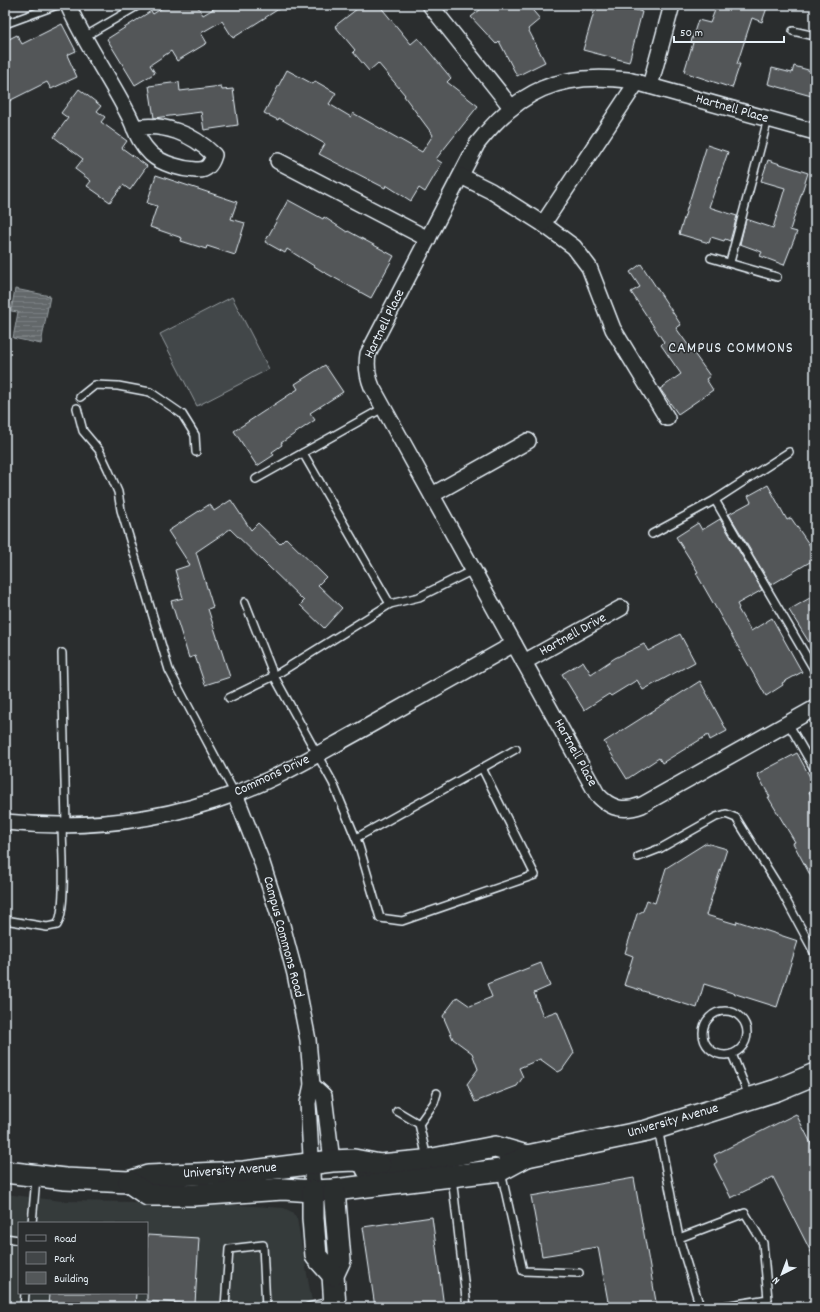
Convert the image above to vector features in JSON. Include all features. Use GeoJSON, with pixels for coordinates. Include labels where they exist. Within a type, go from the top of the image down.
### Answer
{"type":"FeatureCollection","features":[{"type":"Feature","properties":{"kind":"street"},"geometry":{"type":"LineString","coordinates":[[68,5],[84,38],[128,113],[137,137],[152,155],[172,166],[203,171],[208,168],[212,161],[214,155],[206,147],[185,133],[157,127],[144,126],[134,128]]}},
{"type":"Feature","properties":{"kind":"street"},"geometry":{"type":"LineString","coordinates":[[430,5],[511,107]]}},
{"type":"Feature","properties":{"kind":"street"},"geometry":{"type":"LineString","coordinates":[[543,224],[643,84],[672,5]]}},
{"type":"Feature","properties":{"kind":"street","name":"Hartnell Place"},"geometry":{"type":"LineString","coordinates":[[815,132],[643,84],[603,77],[578,78],[542,88],[511,107],[492,124],[477,144],[368,354],[366,364],[368,376],[383,408],[597,794],[604,802],[612,807],[624,810],[642,805],[815,708]]}},
{"type":"Feature","properties":{"kind":"street"},"geometry":{"type":"LineString","coordinates":[[278,161],[428,239]]}},
{"type":"Feature","properties":{"kind":"street"},"geometry":{"type":"LineString","coordinates":[[461,176],[491,191],[543,224],[574,247],[589,268],[613,329],[667,418]]}},
{"type":"Feature","properties":{"kind":"street"},"geometry":{"type":"LineString","coordinates":[[432,495],[528,441]]}},
{"type":"Feature","properties":{"kind":"street","name":"Hartnell Drive"},"geometry":{"type":"LineString","coordinates":[[524,662],[621,608]]}},
{"type":"Feature","properties":{"kind":"street","name":"Commons Drive"},"geometry":{"type":"LineString","coordinates":[[5,822],[64,825],[115,822],[184,810],[235,794],[267,781],[318,754],[514,644]]}},
{"type":"Feature","properties":{"kind":"street","name":"Campus Commons Road"},"geometry":{"type":"LineString","coordinates":[[235,794],[261,860],[282,925],[295,974],[308,1040],[312,1085],[308,1104],[322,1163]]}},
{"type":"Feature","properties":{"kind":"street","name":"University Avenue"},"geometry":{"type":"LineString","coordinates":[[129,1182],[148,1195],[193,1195],[283,1189],[314,1191],[334,1190],[501,1170],[527,1156],[658,1127],[814,1078]]}},
{"type":"Feature","properties":{"kind":"street"},"geometry":{"type":"LineString","coordinates":[[312,1085],[324,1096],[322,1163],[314,1191],[313,1218],[316,1256],[333,1275]]}},
{"type":"Feature","properties":{"kind":"street","name":"University Avenue"},"geometry":{"type":"LineString","coordinates":[[314,1191],[337,1177],[380,1165],[427,1160],[495,1148],[527,1156]]}},
{"type":"Feature","properties":{"kind":"street","name":"University Avenue"},"geometry":{"type":"LineString","coordinates":[[5,1172],[36,1176],[129,1182],[148,1176],[244,1172],[354,1160],[380,1165]]}},
{"type":"Feature","properties":{"kind":"street"},"geometry":{"type":"LineString","coordinates":[[334,1190],[340,1260],[333,1275],[335,1304]]}},
{"type":"Feature","properties":{"kind":"lane"},"geometry":{"type":"LineString","coordinates":[[5,24],[57,5]]}},
{"type":"Feature","properties":{"kind":"lane"},"geometry":{"type":"LineString","coordinates":[[84,38],[139,5]]}},
{"type":"Feature","properties":{"kind":"lane"},"geometry":{"type":"LineString","coordinates":[[793,31],[815,36]]}},
{"type":"Feature","properties":{"kind":"lane"},"geometry":{"type":"LineString","coordinates":[[730,262],[768,119]]}},
{"type":"Feature","properties":{"kind":"lane"},"geometry":{"type":"LineString","coordinates":[[711,258],[730,262],[777,277]]}},
{"type":"Feature","properties":{"kind":"lane"},"geometry":{"type":"LineString","coordinates":[[80,397],[95,385],[118,386],[150,392],[182,414],[196,435],[196,452]]}},
{"type":"Feature","properties":{"kind":"lane"},"geometry":{"type":"LineString","coordinates":[[77,408],[83,431],[99,450],[118,492],[121,510],[169,670],[235,794]]}},
{"type":"Feature","properties":{"kind":"lane"},"geometry":{"type":"LineString","coordinates":[[256,479],[383,408]]}},
{"type":"Feature","properties":{"kind":"lane"},"geometry":{"type":"LineString","coordinates":[[652,534],[715,500],[788,452]]}},
{"type":"Feature","properties":{"kind":"lane"},"geometry":{"type":"LineString","coordinates":[[303,453],[390,604]]}},
{"type":"Feature","properties":{"kind":"lane"},"geometry":{"type":"LineString","coordinates":[[715,500],[815,672]]}},
{"type":"Feature","properties":{"kind":"lane"},"geometry":{"type":"LineString","coordinates":[[230,698],[274,676],[390,604],[419,597],[473,570]]}},
{"type":"Feature","properties":{"kind":"lane"},"geometry":{"type":"LineString","coordinates":[[246,602],[274,676],[333,783],[356,838],[380,918],[402,921],[535,874],[482,768]]}},
{"type":"Feature","properties":{"kind":"lane"},"geometry":{"type":"LineString","coordinates":[[5,920],[47,927],[57,925],[60,920],[63,888],[64,825],[62,653]]}},
{"type":"Feature","properties":{"kind":"lane"},"geometry":{"type":"LineString","coordinates":[[788,723],[815,770]]}},
{"type":"Feature","properties":{"kind":"lane"},"geometry":{"type":"LineString","coordinates":[[356,838],[516,749]]}},
{"type":"Feature","properties":{"kind":"lane"},"geometry":{"type":"LineString","coordinates":[[638,857],[661,848],[716,817],[726,814],[736,818],[775,881],[815,954]]}},
{"type":"Feature","properties":{"kind":"lane"},"geometry":{"type":"LineString","coordinates":[[727,1011],[735,1013],[742,1018],[746,1026],[747,1035],[745,1043],[740,1050],[732,1054],[724,1055],[715,1053],[709,1048],[704,1040],[703,1031],[705,1023],[710,1016],[718,1012],[727,1011]]}},
{"type":"Feature","properties":{"kind":"lane"},"geometry":{"type":"LineString","coordinates":[[732,1054],[750,1098]]}},
{"type":"Feature","properties":{"kind":"lane"},"geometry":{"type":"LineString","coordinates":[[419,1124],[434,1103],[437,1093]]}},
{"type":"Feature","properties":{"kind":"lane"},"geometry":{"type":"LineString","coordinates":[[397,1111],[419,1124],[427,1160]]}},
{"type":"Feature","properties":{"kind":"lane"},"geometry":{"type":"LineString","coordinates":[[658,1127],[679,1238],[700,1307]]}},
{"type":"Feature","properties":{"kind":"lane"},"geometry":{"type":"LineString","coordinates":[[501,1170],[524,1271],[579,1273]]}},
{"type":"Feature","properties":{"kind":"lane"},"geometry":{"type":"LineString","coordinates":[[32,1222],[36,1176]]}},
{"type":"Feature","properties":{"kind":"lane"},"geometry":{"type":"LineString","coordinates":[[452,1177],[467,1307]]}},
{"type":"Feature","properties":{"kind":"lane"},"geometry":{"type":"LineString","coordinates":[[679,1238],[745,1213],[763,1243],[768,1299],[718,1307]]}},
{"type":"Feature","properties":{"kind":"lane"},"geometry":{"type":"LineString","coordinates":[[5,1238],[18,1240]]}},
{"type":"Feature","properties":{"kind":"lane"},"geometry":{"type":"LineString","coordinates":[[224,1307],[229,1249],[263,1246],[266,1307]]}},
{"type":"Feature","properties":{"kind":"lane"},"geometry":{"type":"LineString","coordinates":[[24,1307],[25,1294]]}},
{"type":"Feature","properties":{"kind":"lane"},"geometry":{"type":"LineString","coordinates":[[308,1307],[335,1304]]}},
{"type":"Feature","properties":{"kind":"shaded area"},"geometry":{"type":"Polygon","coordinates":[[[15,289],[50,296],[41,344],[13,338],[18,312],[11,311],[15,289]]]}},
{"type":"Feature","properties":{"kind":"shaded area"},"geometry":{"type":"Polygon","coordinates":[[[5,1194],[62,1201],[210,1203],[284,1208],[292,1212],[297,1219],[313,1307],[5,1307],[5,1194]]]}},
{"type":"Feature","properties":{"kind":"green space"},"geometry":{"type":"Polygon","coordinates":[[[232,297],[269,369],[197,406],[160,334],[232,297]]]}},
{"type":"Feature","properties":{"kind":"building"},"geometry":{"type":"Polygon","coordinates":[[[167,5],[197,5],[203,15],[220,5],[285,5],[233,38],[222,21],[201,33],[207,43],[177,61],[171,51],[150,65],[155,73],[135,85],[107,39],[151,11],[153,14],[167,5]]]}},
{"type":"Feature","properties":{"kind":"building"},"geometry":{"type":"Polygon","coordinates":[[[362,5],[379,5],[411,44],[418,38],[451,78],[447,82],[478,106],[436,159],[442,163],[425,192],[419,188],[411,201],[386,185],[385,188],[319,154],[325,144],[279,118],[278,120],[264,113],[287,70],[313,84],[315,81],[336,93],[329,104],[351,117],[353,113],[422,152],[433,135],[404,96],[405,95],[378,63],[369,71],[353,52],[355,50],[335,26],[362,5]]]}},
{"type":"Feature","properties":{"kind":"building"},"geometry":{"type":"Polygon","coordinates":[[[486,5],[528,5],[540,19],[528,29],[545,62],[517,76],[499,41],[496,44],[471,17],[486,5]]]}},
{"type":"Feature","properties":{"kind":"building"},"geometry":{"type":"Polygon","coordinates":[[[596,5],[631,5],[630,8],[642,12],[629,62],[583,50],[596,5]]]}},
{"type":"Feature","properties":{"kind":"building"},"geometry":{"type":"Polygon","coordinates":[[[717,5],[768,5],[762,22],[752,18],[737,64],[740,64],[732,88],[684,72],[698,20],[710,23],[717,5]]]}},
{"type":"Feature","properties":{"kind":"building"},"geometry":{"type":"Polygon","coordinates":[[[62,24],[76,51],[67,55],[77,77],[51,89],[47,82],[5,103],[5,41],[17,35],[22,44],[62,24]]]}},
{"type":"Feature","properties":{"kind":"building"},"geometry":{"type":"Polygon","coordinates":[[[794,66],[815,72],[815,97],[768,84],[772,68],[792,73],[794,66]]]}},
{"type":"Feature","properties":{"kind":"building"},"geometry":{"type":"Polygon","coordinates":[[[179,82],[180,91],[221,86],[222,90],[233,89],[238,125],[204,130],[201,112],[154,118],[149,86],[179,82]]]}},
{"type":"Feature","properties":{"kind":"building"},"geometry":{"type":"Polygon","coordinates":[[[79,89],[101,106],[97,111],[105,117],[101,122],[127,141],[122,148],[147,166],[130,190],[123,185],[110,202],[87,186],[91,181],[75,169],[83,159],[54,137],[68,118],[61,113],[79,89]]]}},
{"type":"Feature","properties":{"kind":"building"},"geometry":{"type":"Polygon","coordinates":[[[707,145],[728,152],[709,207],[737,216],[730,241],[725,239],[724,241],[711,237],[709,243],[679,234],[707,145]]]}},
{"type":"Feature","properties":{"kind":"building"},"geometry":{"type":"Polygon","coordinates":[[[768,160],[808,173],[790,230],[797,232],[784,265],[760,256],[762,252],[740,244],[746,219],[773,228],[785,188],[761,181],[768,160]]]}},
{"type":"Feature","properties":{"kind":"building"},"geometry":{"type":"Polygon","coordinates":[[[156,175],[237,202],[231,219],[245,223],[235,255],[207,246],[206,249],[181,241],[182,238],[150,227],[157,206],[147,203],[156,175]]]}},
{"type":"Feature","properties":{"kind":"building"},"geometry":{"type":"Polygon","coordinates":[[[288,200],[323,219],[324,217],[347,232],[348,231],[394,256],[371,298],[322,271],[287,249],[285,253],[265,242],[288,200]]]}},
{"type":"Feature","properties":{"kind":"building"},"geometry":{"type":"Polygon","coordinates":[[[641,264],[681,325],[676,328],[710,376],[706,379],[713,390],[678,414],[660,389],[681,374],[661,345],[664,342],[631,292],[640,287],[630,272],[641,264]]]}},
{"type":"Feature","properties":{"kind":"building"},"geometry":{"type":"Polygon","coordinates":[[[325,365],[343,392],[310,413],[315,420],[281,443],[282,445],[272,452],[274,455],[257,466],[234,431],[298,389],[295,384],[325,365]]]}},
{"type":"Feature","properties":{"kind":"building"},"geometry":{"type":"Polygon","coordinates":[[[768,485],[787,520],[791,518],[815,553],[815,559],[771,585],[729,514],[751,502],[748,496],[768,485]]]}},
{"type":"Feature","properties":{"kind":"building"},"geometry":{"type":"Polygon","coordinates":[[[231,500],[251,530],[258,523],[280,544],[286,538],[326,577],[318,585],[342,608],[324,628],[300,605],[304,601],[230,529],[196,552],[213,607],[208,609],[230,677],[205,685],[195,656],[189,658],[171,601],[183,598],[175,570],[190,565],[168,531],[210,504],[214,511],[231,500]]]}},
{"type":"Feature","properties":{"kind":"building"},"geometry":{"type":"Polygon","coordinates":[[[720,519],[762,590],[737,604],[738,609],[751,631],[772,618],[802,672],[782,683],[783,685],[766,696],[696,573],[698,572],[676,537],[698,523],[702,530],[720,519]]]}},
{"type":"Feature","properties":{"kind":"building"},"geometry":{"type":"Polygon","coordinates":[[[815,595],[815,652],[789,610],[815,595]]]}},
{"type":"Feature","properties":{"kind":"building"},"geometry":{"type":"Polygon","coordinates":[[[680,634],[695,662],[643,690],[637,680],[611,696],[609,694],[584,710],[562,674],[583,661],[591,674],[615,658],[644,644],[648,651],[680,634]]]}},
{"type":"Feature","properties":{"kind":"building"},"geometry":{"type":"Polygon","coordinates":[[[700,681],[727,731],[710,740],[708,735],[662,763],[659,758],[627,779],[604,742],[700,681]]]}},
{"type":"Feature","properties":{"kind":"building"},"geometry":{"type":"Polygon","coordinates":[[[797,753],[815,786],[815,789],[809,792],[815,802],[815,884],[793,843],[795,842],[768,797],[770,797],[757,774],[797,753]]]}},
{"type":"Feature","properties":{"kind":"building"},"geometry":{"type":"Polygon","coordinates":[[[706,843],[727,849],[706,915],[736,924],[737,921],[798,941],[777,1007],[704,984],[697,1008],[624,985],[633,956],[625,953],[637,914],[643,911],[647,900],[655,903],[666,868],[706,843]]]}},
{"type":"Feature","properties":{"kind":"building"},"geometry":{"type":"Polygon","coordinates":[[[541,963],[550,986],[534,993],[543,1016],[557,1011],[574,1053],[562,1070],[558,1072],[540,1059],[519,1068],[523,1077],[517,1086],[475,1102],[467,1084],[478,1069],[472,1053],[453,1039],[443,1016],[457,997],[470,1006],[492,997],[487,984],[541,963]]]}},
{"type":"Feature","properties":{"kind":"building"},"geometry":{"type":"Polygon","coordinates":[[[796,1114],[815,1151],[815,1260],[773,1177],[731,1198],[714,1164],[717,1162],[714,1155],[796,1114]]]}},
{"type":"Feature","properties":{"kind":"building"},"geometry":{"type":"Polygon","coordinates":[[[634,1178],[657,1307],[609,1307],[598,1247],[542,1256],[531,1196],[634,1178]]]}},
{"type":"Feature","properties":{"kind":"building"},"geometry":{"type":"Polygon","coordinates":[[[432,1217],[444,1307],[375,1307],[363,1227],[432,1217]]]}},
{"type":"Feature","properties":{"kind":"building"},"geometry":{"type":"Polygon","coordinates":[[[148,1235],[199,1238],[195,1304],[147,1301],[148,1235]]]}},
{"type":"Feature","properties":{"kind":"building"},"geometry":{"type":"Polygon","coordinates":[[[49,1294],[136,1294],[135,1307],[48,1307],[49,1294]]]}},
{"type":"Feature","properties":{"kind":"district","name":"CAMPUS COMMONS"},"geometry":{"type":"Point","coordinates":[731,348]}}]}
